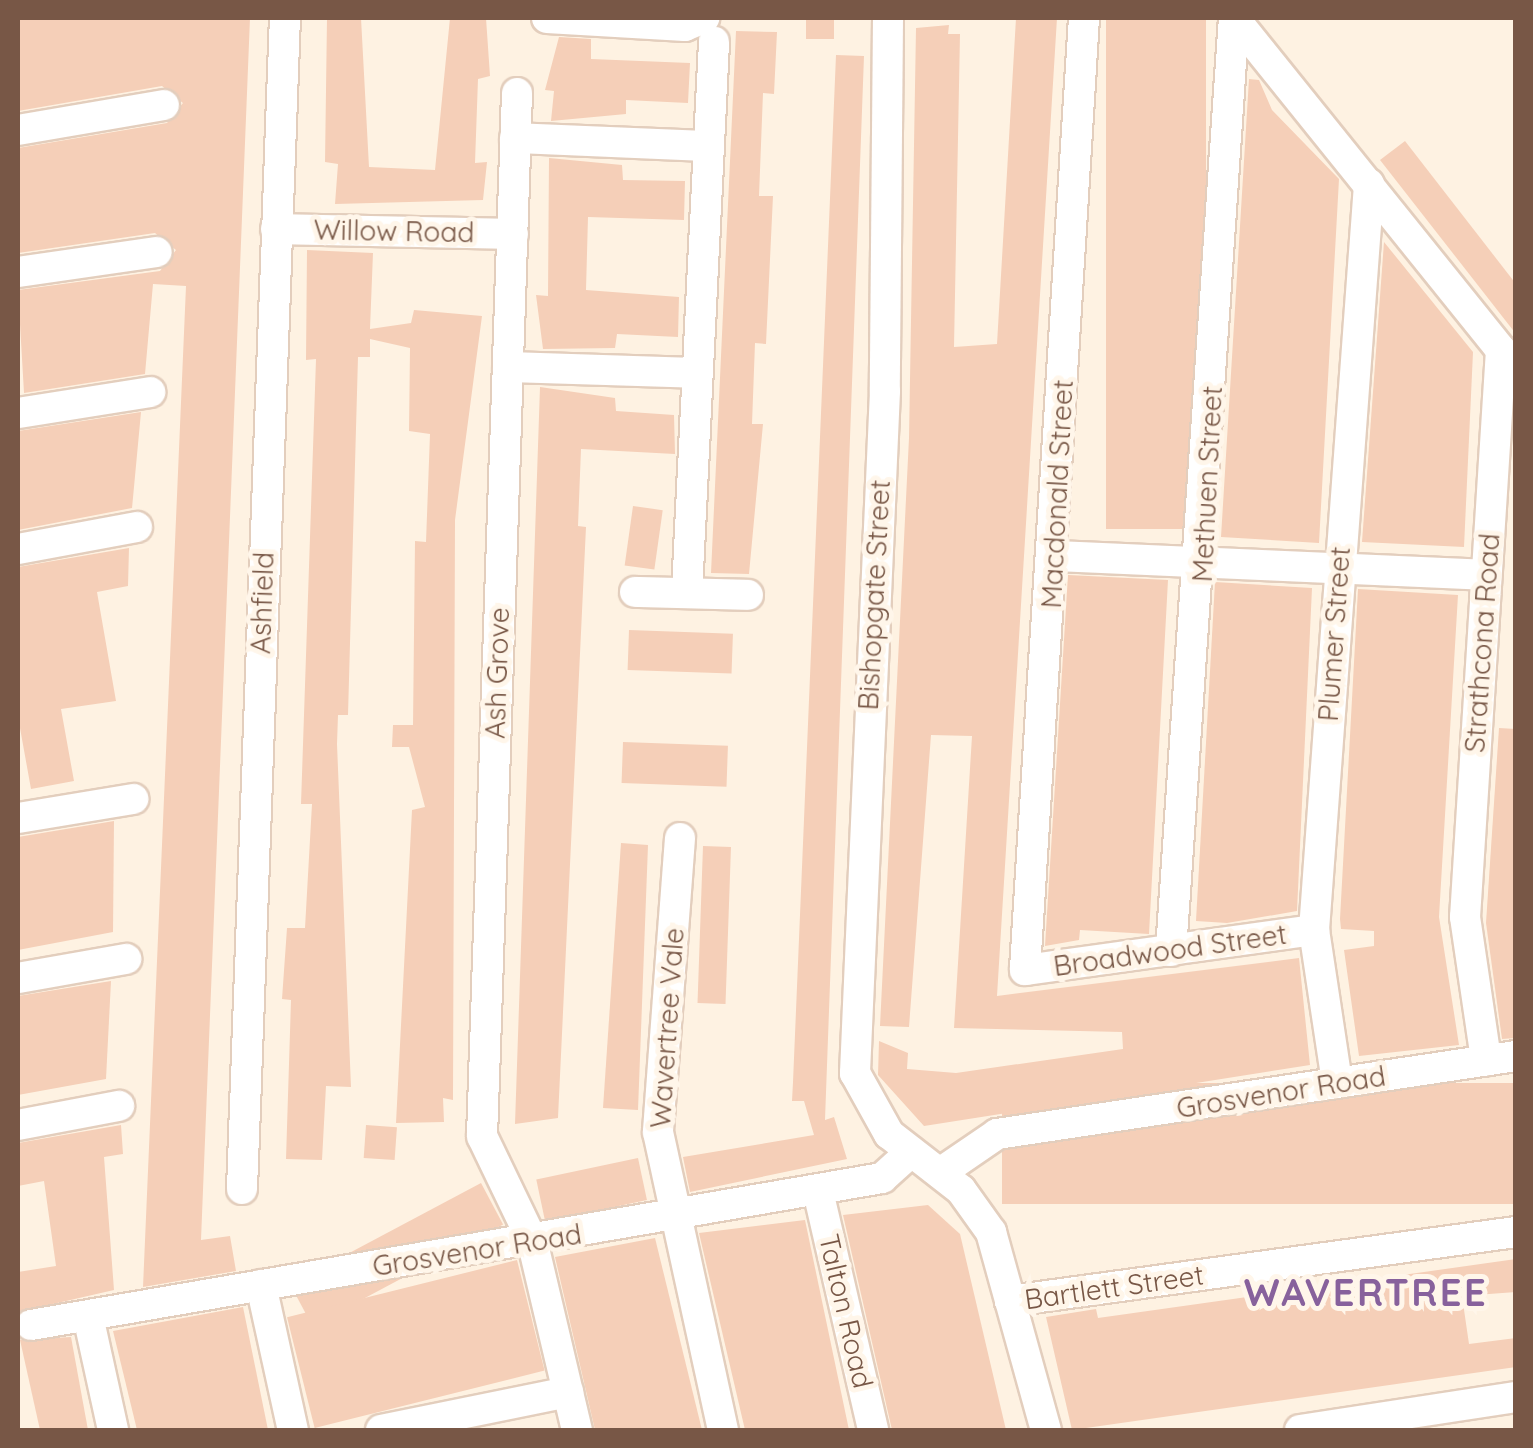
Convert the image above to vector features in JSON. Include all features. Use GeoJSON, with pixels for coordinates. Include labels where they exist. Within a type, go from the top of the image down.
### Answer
{"type":"FeatureCollection","features":[{"type":"Feature","properties":{"kind":"street","name":"Ashfield"},"geometry":{"type":"LineString","coordinates":[[242,1189],[286,18]]}},
{"type":"Feature","properties":{"kind":"street"},"geometry":{"type":"LineString","coordinates":[[547,18],[709,30],[709,146],[687,591]]}},
{"type":"Feature","properties":{"kind":"street","name":"Bishopgate Street"},"geometry":{"type":"LineString","coordinates":[[888,18],[886,391],[855,1073],[874,1115],[940,1174],[991,1232],[1046,1430]]}},
{"type":"Feature","properties":{"kind":"street","name":"Macdonald Street"},"geometry":{"type":"LineString","coordinates":[[1025,970],[1054,556],[1084,18]]}},
{"type":"Feature","properties":{"kind":"street","name":"Strathcona Road"},"geometry":{"type":"LineString","coordinates":[[1234,18],[1501,350],[1465,918],[1501,1058]]}},
{"type":"Feature","properties":{"kind":"street","name":"Methuen Street"},"geometry":{"type":"LineString","coordinates":[[1171,951],[1203,563],[1234,18]]}},
{"type":"Feature","properties":{"kind":"street","name":"Ash Grove"},"geometry":{"type":"LineString","coordinates":[[517,93],[482,1136],[532,1240],[576,1430]]}},
{"type":"Feature","properties":{"kind":"street"},"geometry":{"type":"LineString","coordinates":[[18,130],[164,105]]}},
{"type":"Feature","properties":{"kind":"street"},"geometry":{"type":"LineString","coordinates":[[515,138],[709,146]]}},
{"type":"Feature","properties":{"kind":"street","name":"Plumer Street"},"geometry":{"type":"LineString","coordinates":[[1337,1082],[1314,930],[1368,184]]}},
{"type":"Feature","properties":{"kind":"street","name":"Willow Road"},"geometry":{"type":"LineString","coordinates":[[276,229],[512,234]]}},
{"type":"Feature","properties":{"kind":"street"},"geometry":{"type":"LineString","coordinates":[[18,272],[157,252]]}},
{"type":"Feature","properties":{"kind":"street"},"geometry":{"type":"LineString","coordinates":[[508,367],[698,359]]}},
{"type":"Feature","properties":{"kind":"street"},"geometry":{"type":"LineString","coordinates":[[18,413],[150,392]]}},
{"type":"Feature","properties":{"kind":"street"},"geometry":{"type":"LineString","coordinates":[[18,549],[136,527]]}},
{"type":"Feature","properties":{"kind":"street"},"geometry":{"type":"LineString","coordinates":[[1054,556],[1339,565],[1486,575]]}},
{"type":"Feature","properties":{"kind":"street"},"geometry":{"type":"LineString","coordinates":[[635,592],[748,595]]}},
{"type":"Feature","properties":{"kind":"street"},"geometry":{"type":"LineString","coordinates":[[18,818],[132,799]]}},
{"type":"Feature","properties":{"kind":"street","name":"Wavertree Vale"},"geometry":{"type":"LineString","coordinates":[[680,838],[658,1132],[723,1430]]}},
{"type":"Feature","properties":{"kind":"street","name":"Broadwood Street"},"geometry":{"type":"LineString","coordinates":[[1025,970],[1314,930]]}},
{"type":"Feature","properties":{"kind":"street"},"geometry":{"type":"LineString","coordinates":[[18,978],[126,960]]}},
{"type":"Feature","properties":{"kind":"street","name":"Grosvenor Road"},"geometry":{"type":"LineString","coordinates":[[940,1174],[997,1134],[1501,1058]]}},
{"type":"Feature","properties":{"kind":"street"},"geometry":{"type":"LineString","coordinates":[[18,1124],[119,1106]]}},
{"type":"Feature","properties":{"kind":"street","name":"Grosvenor Road"},"geometry":{"type":"LineString","coordinates":[[31,1325],[818,1191],[898,1172],[911,1152]]}},
{"type":"Feature","properties":{"kind":"street","name":"Talton Road"},"geometry":{"type":"LineString","coordinates":[[818,1191],[873,1430]]}},
{"type":"Feature","properties":{"kind":"street","name":"Bartlett Street"},"geometry":{"type":"LineString","coordinates":[[1010,1301],[1516,1232]]}},
{"type":"Feature","properties":{"kind":"street"},"geometry":{"type":"LineString","coordinates":[[261,1286],[293,1430]]}},
{"type":"Feature","properties":{"kind":"street"},"geometry":{"type":"LineString","coordinates":[[88,1316],[113,1430]]}},
{"type":"Feature","properties":{"kind":"street"},"geometry":{"type":"LineString","coordinates":[[381,1430],[568,1392]]}},
{"type":"Feature","properties":{"kind":"street"},"geometry":{"type":"LineString","coordinates":[[1300,1430],[1516,1397]]}},
{"type":"Feature","properties":{"kind":"building"},"geometry":{"type":"Polygon","coordinates":[[[18,18],[250,18],[201,1240],[230,1236],[236,1271],[143,1287],[186,286],[153,284],[145,374],[24,393],[18,290],[160,271],[176,250],[155,233],[18,253],[18,148],[167,123],[183,103],[162,86],[18,111],[18,18]]]}},
{"type":"Feature","properties":{"kind":"building"},"geometry":{"type":"Polygon","coordinates":[[[327,18],[361,18],[369,167],[435,170],[450,18],[486,18],[490,76],[478,79],[475,163],[487,162],[483,200],[335,204],[338,164],[325,162],[327,18]]]}},
{"type":"Feature","properties":{"kind":"building"},"geometry":{"type":"Polygon","coordinates":[[[806,18],[834,18],[834,39],[806,39],[806,18]]]}},
{"type":"Feature","properties":{"kind":"building"},"geometry":{"type":"Polygon","coordinates":[[[1016,18],[1057,18],[997,996],[1299,958],[1310,1065],[924,1126],[878,1075],[879,1041],[908,1053],[907,1069],[956,1073],[1123,1049],[1122,1032],[954,1028],[972,736],[931,735],[909,1027],[880,1026],[909,438],[916,28],[949,25],[948,34],[960,34],[954,347],[997,344],[1016,18]]]}},
{"type":"Feature","properties":{"kind":"building"},"geometry":{"type":"Polygon","coordinates":[[[1106,18],[1206,18],[1206,529],[1106,529],[1106,18]]]}},
{"type":"Feature","properties":{"kind":"building"},"geometry":{"type":"Polygon","coordinates":[[[736,31],[777,32],[774,94],[763,93],[759,196],[773,196],[766,344],[755,343],[752,424],[763,424],[749,574],[711,573],[736,31]]]}},
{"type":"Feature","properties":{"kind":"building"},"geometry":{"type":"Polygon","coordinates":[[[559,37],[591,39],[591,59],[690,63],[688,103],[626,100],[626,114],[551,121],[554,91],[545,90],[559,37]]]}},
{"type":"Feature","properties":{"kind":"building"},"geometry":{"type":"Polygon","coordinates":[[[836,55],[864,56],[825,1120],[834,1117],[847,1159],[690,1192],[683,1157],[814,1135],[804,1101],[792,1101],[836,55]]]}},
{"type":"Feature","properties":{"kind":"building"},"geometry":{"type":"Polygon","coordinates":[[[1249,79],[1259,80],[1272,110],[1339,179],[1319,543],[1221,537],[1249,79]]]}},
{"type":"Feature","properties":{"kind":"building"},"geometry":{"type":"Polygon","coordinates":[[[1405,141],[1516,284],[1516,334],[1380,160],[1405,141]]]}},
{"type":"Feature","properties":{"kind":"building"},"geometry":{"type":"Polygon","coordinates":[[[549,158],[622,165],[623,180],[685,181],[684,220],[588,217],[586,290],[679,297],[678,337],[617,334],[615,348],[543,349],[536,295],[548,296],[549,158]]]}},
{"type":"Feature","properties":{"kind":"building"},"geometry":{"type":"Polygon","coordinates":[[[1384,242],[1473,352],[1464,547],[1362,542],[1384,242]]]}},
{"type":"Feature","properties":{"kind":"building"},"geometry":{"type":"Polygon","coordinates":[[[307,250],[373,253],[370,329],[411,323],[414,310],[482,316],[455,520],[453,1100],[443,1098],[444,1122],[396,1123],[412,810],[425,807],[409,747],[392,747],[393,725],[413,725],[415,541],[426,542],[430,434],[409,431],[410,348],[370,339],[370,357],[358,357],[348,715],[338,715],[337,744],[351,1087],[326,1086],[322,1160],[286,1159],[291,1000],[282,999],[287,928],[305,928],[312,804],[301,804],[316,359],[306,360],[307,250]]]}},
{"type":"Feature","properties":{"kind":"building"},"geometry":{"type":"Polygon","coordinates":[[[540,387],[615,398],[616,411],[674,415],[675,454],[581,449],[578,526],[586,527],[558,1118],[515,1124],[540,387]]]}},
{"type":"Feature","properties":{"kind":"building"},"geometry":{"type":"Polygon","coordinates":[[[141,412],[132,508],[18,530],[18,431],[141,412]]]}},
{"type":"Feature","properties":{"kind":"building"},"geometry":{"type":"Polygon","coordinates":[[[633,506],[663,510],[654,570],[625,565],[633,506]]]}},
{"type":"Feature","properties":{"kind":"building"},"geometry":{"type":"Polygon","coordinates":[[[129,548],[128,586],[97,592],[116,701],[61,709],[74,781],[31,789],[18,717],[18,567],[129,548]]]}},
{"type":"Feature","properties":{"kind":"building"},"geometry":{"type":"Polygon","coordinates":[[[1068,575],[1168,580],[1149,934],[1080,930],[1079,940],[1045,946],[1068,575]]]}},
{"type":"Feature","properties":{"kind":"building"},"geometry":{"type":"Polygon","coordinates":[[[1215,582],[1312,588],[1297,911],[1227,923],[1196,921],[1215,582]]]}},
{"type":"Feature","properties":{"kind":"building"},"geometry":{"type":"Polygon","coordinates":[[[1358,589],[1458,595],[1439,917],[1459,1045],[1359,1056],[1344,950],[1374,946],[1374,931],[1341,929],[1340,919],[1358,589]]]}},
{"type":"Feature","properties":{"kind":"building"},"geometry":{"type":"Polygon","coordinates":[[[629,630],[733,634],[732,674],[628,670],[629,630]]]}},
{"type":"Feature","properties":{"kind":"building"},"geometry":{"type":"Polygon","coordinates":[[[1499,728],[1516,729],[1516,1038],[1502,1039],[1486,923],[1499,728]]]}},
{"type":"Feature","properties":{"kind":"building"},"geometry":{"type":"Polygon","coordinates":[[[623,742],[728,746],[727,787],[622,783],[623,742]]]}},
{"type":"Feature","properties":{"kind":"building"},"geometry":{"type":"Polygon","coordinates":[[[114,821],[113,932],[18,950],[18,837],[114,821]]]}},
{"type":"Feature","properties":{"kind":"building"},"geometry":{"type":"Polygon","coordinates":[[[621,843],[648,845],[638,1110],[603,1108],[621,843]]]}},
{"type":"Feature","properties":{"kind":"building"},"geometry":{"type":"Polygon","coordinates":[[[703,846],[731,847],[726,1004],[698,1003],[703,846]]]}},
{"type":"Feature","properties":{"kind":"building"},"geometry":{"type":"Polygon","coordinates":[[[111,981],[106,1079],[18,1095],[18,996],[111,981]]]}},
{"type":"Feature","properties":{"kind":"building"},"geometry":{"type":"Polygon","coordinates":[[[1002,1083],[1516,1083],[1516,1204],[1002,1204],[1002,1083]]]}},
{"type":"Feature","properties":{"kind":"building"},"geometry":{"type":"Polygon","coordinates":[[[121,1125],[123,1154],[104,1157],[114,1290],[18,1312],[18,1272],[56,1266],[44,1181],[18,1186],[18,1143],[121,1125]]]}},
{"type":"Feature","properties":{"kind":"building"},"geometry":{"type":"Polygon","coordinates":[[[366,1125],[397,1127],[395,1160],[364,1158],[366,1125]]]}},
{"type":"Feature","properties":{"kind":"building"},"geometry":{"type":"Polygon","coordinates":[[[638,1158],[647,1200],[545,1222],[536,1180],[638,1158]]]}},
{"type":"Feature","properties":{"kind":"building"},"geometry":{"type":"Polygon","coordinates":[[[481,1183],[503,1224],[312,1326],[290,1284],[481,1183]]]}},
{"type":"Feature","properties":{"kind":"building"},"geometry":{"type":"Polygon","coordinates":[[[928,1205],[960,1234],[1006,1430],[892,1430],[843,1215],[928,1205]]]}},
{"type":"Feature","properties":{"kind":"building"},"geometry":{"type":"Polygon","coordinates":[[[805,1220],[849,1430],[745,1430],[699,1233],[805,1220]]]}},
{"type":"Feature","properties":{"kind":"building"},"geometry":{"type":"Polygon","coordinates":[[[655,1238],[702,1430],[595,1430],[555,1257],[655,1238]]]}},
{"type":"Feature","properties":{"kind":"building"},"geometry":{"type":"Polygon","coordinates":[[[1516,1259],[1516,1292],[1462,1296],[1469,1344],[1516,1338],[1516,1367],[1072,1430],[1046,1317],[1096,1309],[1098,1318],[1516,1259]]]}},
{"type":"Feature","properties":{"kind":"building"},"geometry":{"type":"Polygon","coordinates":[[[517,1260],[545,1371],[315,1428],[287,1317],[517,1260]]]}},
{"type":"Feature","properties":{"kind":"building"},"geometry":{"type":"Polygon","coordinates":[[[243,1307],[268,1430],[137,1430],[113,1331],[243,1307]]]}},
{"type":"Feature","properties":{"kind":"building"},"geometry":{"type":"Polygon","coordinates":[[[71,1337],[88,1430],[40,1430],[20,1340],[71,1337]]]}},
{"type":"Feature","properties":{"kind":"district","name":"WAVERTREE"},"geometry":{"type":"Point","coordinates":[1366,1293]}}]}
